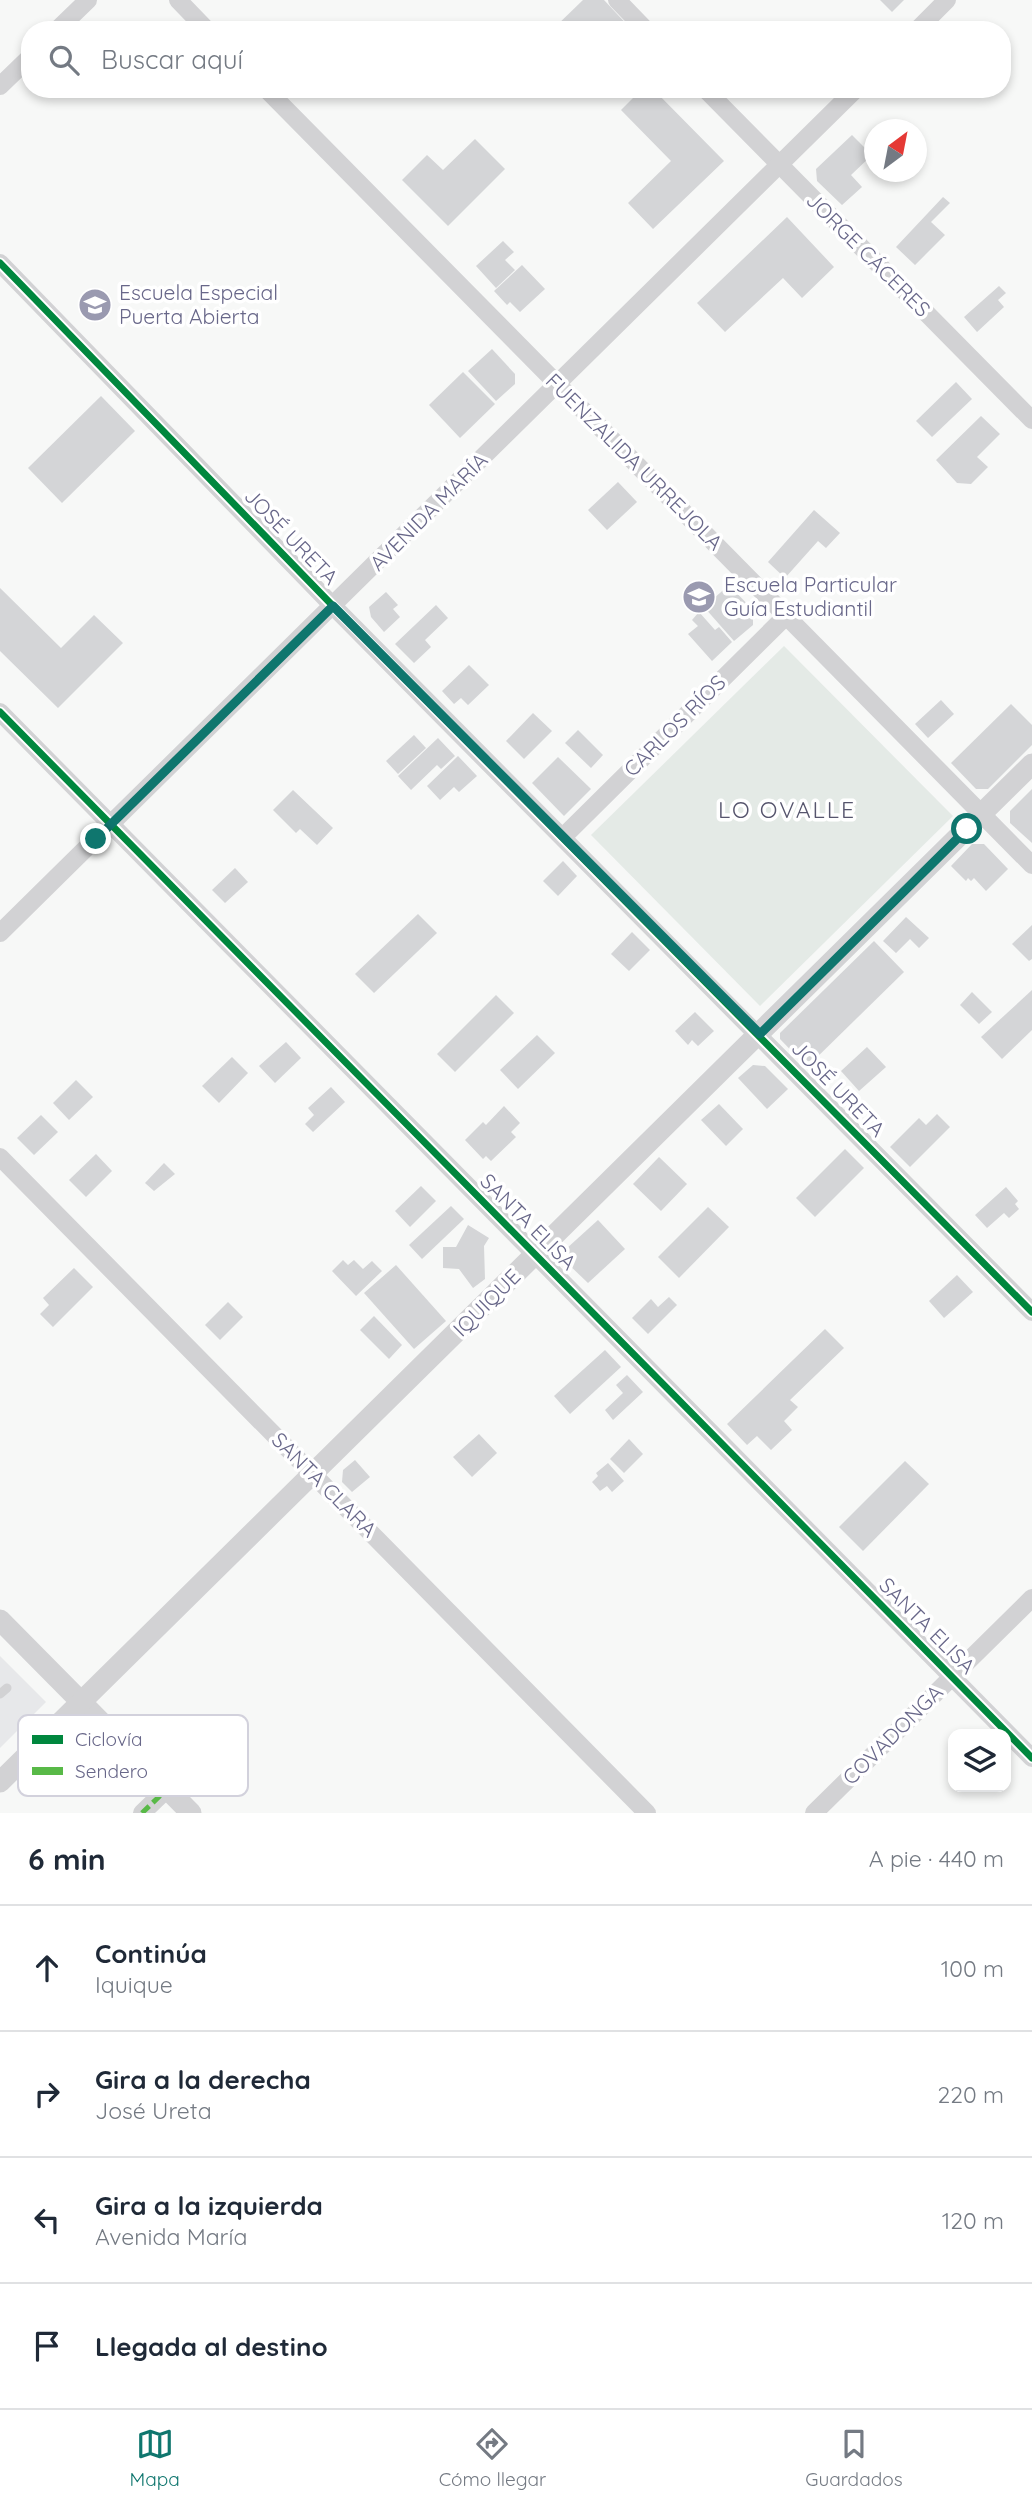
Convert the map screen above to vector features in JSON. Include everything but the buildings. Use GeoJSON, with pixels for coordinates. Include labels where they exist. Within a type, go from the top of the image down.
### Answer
{"type":"FeatureCollection","features":[{"type":"Feature","properties":{"kind":"street"},"geometry":{"type":"LineString","coordinates":[[66,21],[88,0]]}},
{"type":"Feature","properties":{"kind":"street"},"geometry":{"type":"LineString","coordinates":[[178,0],[198,21]]}},
{"type":"Feature","properties":{"kind":"street"},"geometry":{"type":"LineString","coordinates":[[617,0],[637,21]]}},
{"type":"Feature","properties":{"kind":"street"},"geometry":{"type":"LineString","coordinates":[[925,21],[947,0]]}},
{"type":"Feature","properties":{"kind":"street"},"geometry":{"type":"LineString","coordinates":[[0,86],[21,66]]}},
{"type":"Feature","properties":{"kind":"street","name":"FUENZALIDA URREJOLA"},"geometry":{"type":"LineString","coordinates":[[275,98],[1032,865]]}},
{"type":"Feature","properties":{"kind":"street","name":"JORGE CÁCERES"},"geometry":{"type":"LineString","coordinates":[[714,98],[1032,420]]}},
{"type":"Feature","properties":{"kind":"street","name":"AVENIDA MARÍA"},"geometry":{"type":"LineString","coordinates":[[0,933],[847,98]]}},
{"type":"Feature","properties":{"kind":"street","name":"JOSÉ URETA"},"geometry":{"type":"LineString","coordinates":[[0,263],[333,606],[760,1034],[1032,1312]]}},
{"type":"Feature","properties":{"kind":"street","name":"CARLOS RÍOS"},"geometry":{"type":"LineString","coordinates":[[563,837],[786,616]]}},
{"type":"Feature","properties":{"kind":"street","name":"SANTA ELISA"},"geometry":{"type":"LineString","coordinates":[[0,712],[1032,1758]]}},
{"type":"Feature","properties":{"kind":"street","name":"IQUIQUE"},"geometry":{"type":"LineString","coordinates":[[69,1715],[1032,764]]}},
{"type":"Feature","properties":{"kind":"street","name":"SANTA CLARA"},"geometry":{"type":"LineString","coordinates":[[0,1157],[648,1813]]}},
{"type":"Feature","properties":{"kind":"street","name":"COVADONGA"},"geometry":{"type":"LineString","coordinates":[[814,1813],[1032,1598]]}},
{"type":"Feature","properties":{"kind":"street"},"geometry":{"type":"LineString","coordinates":[[0,1620],[95,1715]]}},
{"type":"Feature","properties":{"kind":"street","name":"IQUIQUE"},"geometry":{"type":"LineString","coordinates":[[0,1782],[18,1764]]}},
{"type":"Feature","properties":{"kind":"street"},"geometry":{"type":"LineString","coordinates":[[142,1813],[160,1796]]}},
{"type":"Feature","properties":{"kind":"street"},"geometry":{"type":"LineString","coordinates":[[174,1796],[191,1813]]}},
{"type":"Feature","properties":{"kind":"shaded area"},"geometry":{"type":"Polygon","coordinates":[[[784,646],[953,816],[760,1006],[591,835],[784,646]]]}},
{"type":"Feature","properties":{"kind":"shaded area"},"geometry":{"type":"Polygon","coordinates":[[[0,1656],[46,1702],[33,1715],[18,1715],[18,1730],[0,1748],[0,1656]]]}},
{"type":"Feature","properties":{"kind":"marked path"},"geometry":{"type":"LineString","coordinates":[[142,1813],[160,1796]]}},
{"type":"Feature","properties":{"kind":"cycle path"},"geometry":{"type":"LineString","coordinates":[[0,263],[333,606],[1032,1312]]}},
{"type":"Feature","properties":{"kind":"cycle path"},"geometry":{"type":"LineString","coordinates":[[0,712],[1032,1758]]}},
{"type":"Feature","properties":{"kind":"place","name":"Escuela Especial Puerta Abierta"},"geometry":{"type":"Point","coordinates":[95,305]}},
{"type":"Feature","properties":{"kind":"place","name":"Escuela Particular Guía Estudiantil"},"geometry":{"type":"Point","coordinates":[699,597]}},
{"type":"Feature","properties":{"kind":"district","name":"LO OVALLE"},"geometry":{"type":"Point","coordinates":[787,810]}},
{"type":"Feature","properties":{"kind":"route"},"geometry":{"type":"LineString","coordinates":[[96,839],[333,606],[760,1034],[967,829]]}}]}
